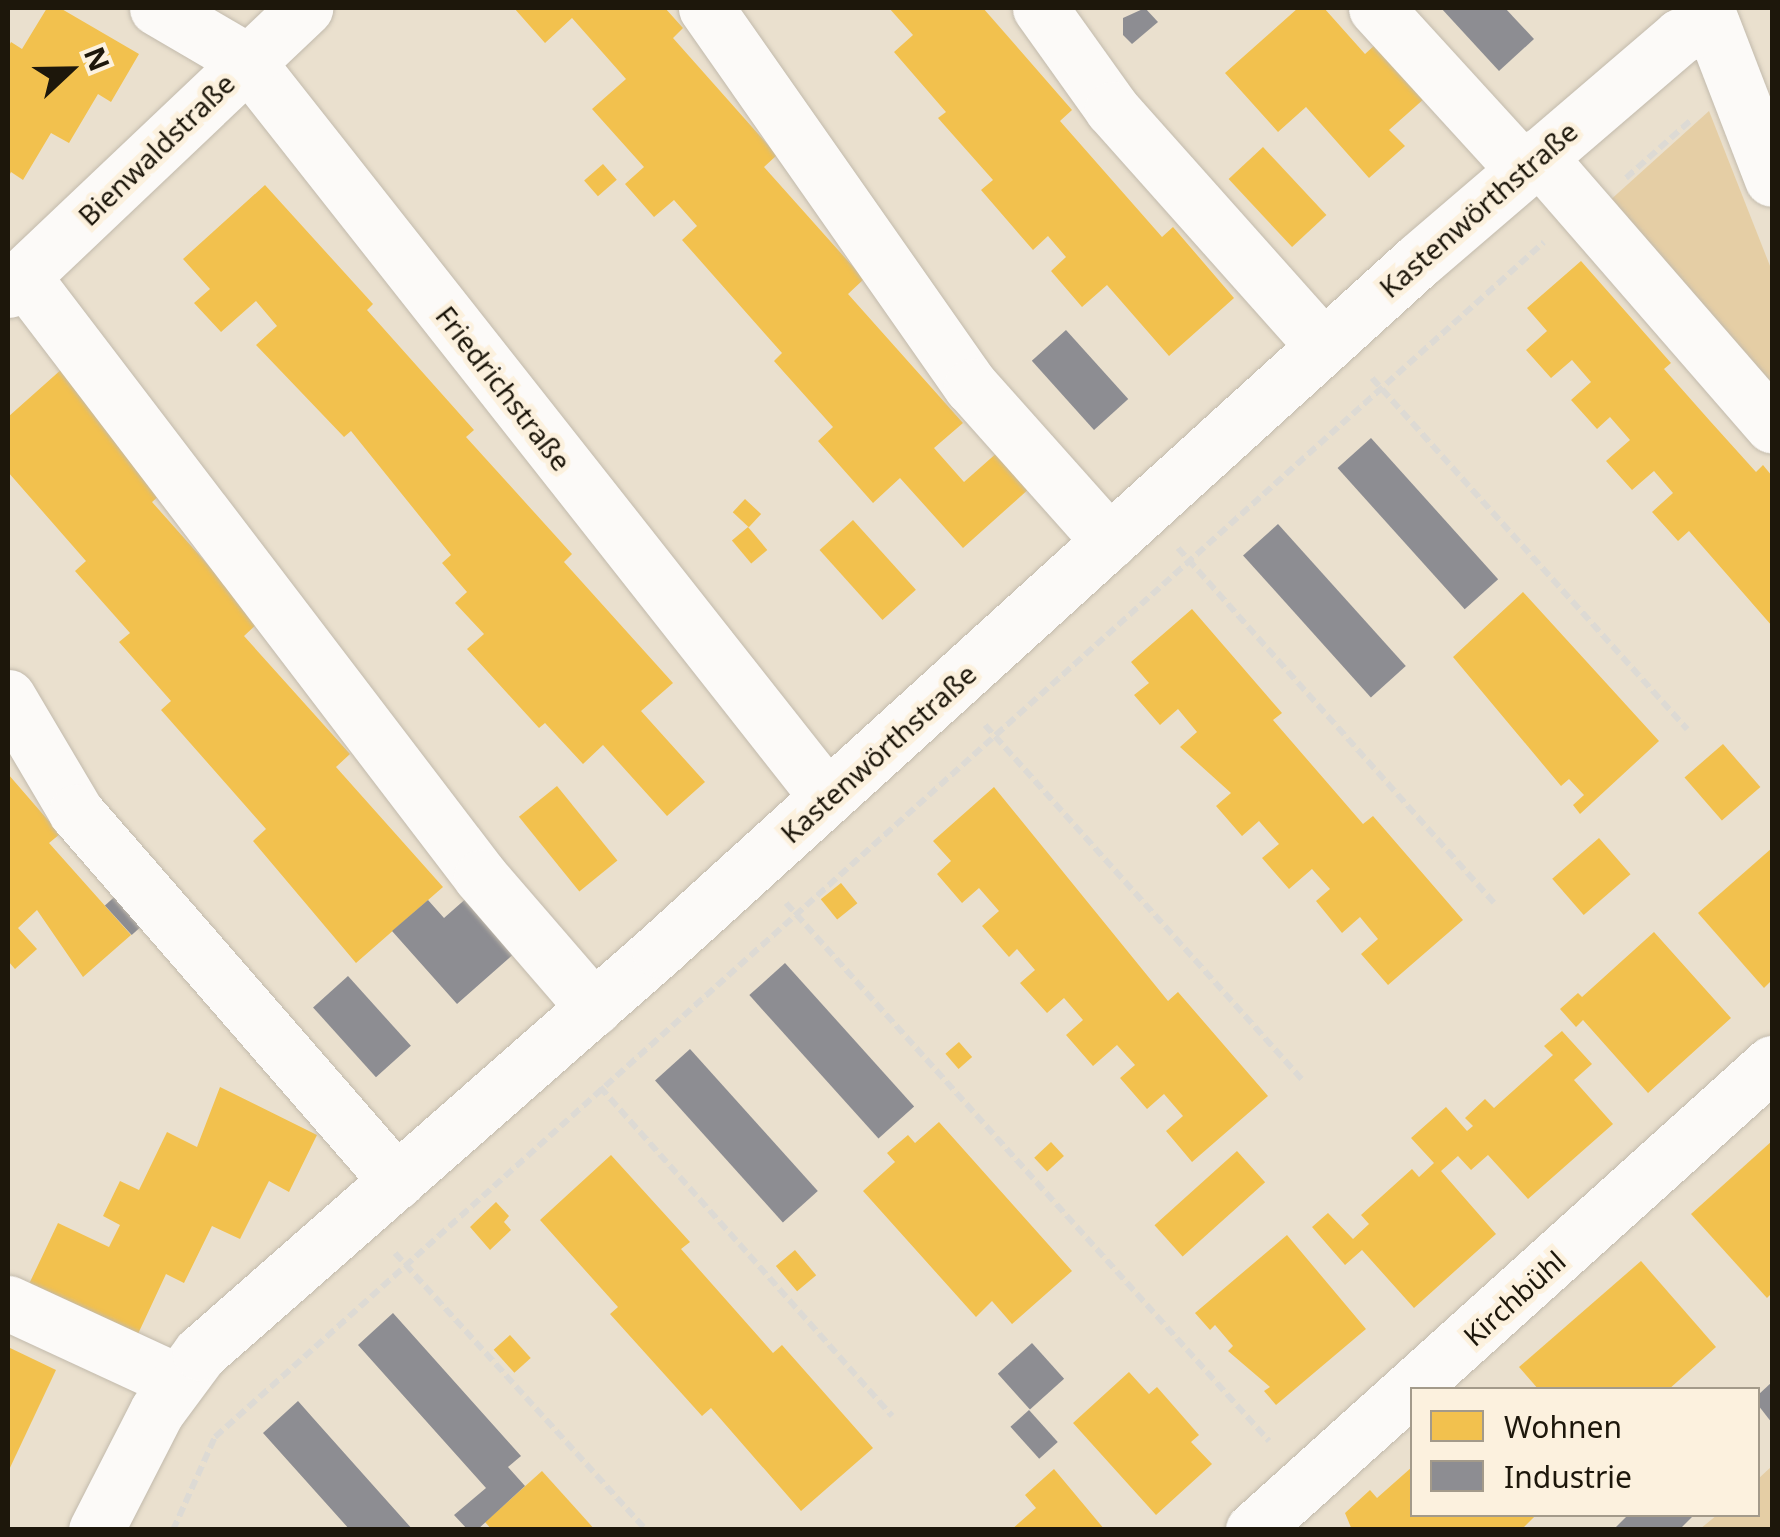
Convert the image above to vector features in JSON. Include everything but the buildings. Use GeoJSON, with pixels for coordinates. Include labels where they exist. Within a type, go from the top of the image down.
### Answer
{"type":"FeatureCollection","features":[{"type":"Feature","properties":{"kind":"street","name":"Friedrichstraße"},"geometry":{"type":"LineString","coordinates":[[156,8],[246,60],[827,797]]}},
{"type":"Feature","properties":{"kind":"street","name":"Bienwaldstraße"},"geometry":{"type":"LineString","coordinates":[[16,284],[246,60],[306,8]]}},
{"type":"Feature","properties":{"kind":"street"},"geometry":{"type":"LineString","coordinates":[[706,8],[971,386],[1127,525]]}},
{"type":"Feature","properties":{"kind":"street"},"geometry":{"type":"LineString","coordinates":[[1040,8],[1112,109],[1329,341]]}},
{"type":"Feature","properties":{"kind":"street"},"geometry":{"type":"LineString","coordinates":[[1376,8],[1531,163],[1584,210],[1772,425]]}},
{"type":"Feature","properties":{"kind":"street"},"geometry":{"type":"LineString","coordinates":[[1709,16],[1772,179]]}},
{"type":"Feature","properties":{"kind":"street","name":"Kastenwörthstraße"},"geometry":{"type":"LineString","coordinates":[[96,1530],[177,1381],[200,1353],[752,866],[1329,341],[1531,163],[1680,36],[1709,16]]}},
{"type":"Feature","properties":{"kind":"street"},"geometry":{"type":"LineString","coordinates":[[16,284],[481,876],[575,1024]]}},
{"type":"Feature","properties":{"kind":"street"},"geometry":{"type":"LineString","coordinates":[[8,697],[76,812],[379,1198]]}},
{"type":"Feature","properties":{"kind":"street","name":"Kirchbühl"},"geometry":{"type":"LineString","coordinates":[[1413,1387],[1772,1063]]}},
{"type":"Feature","properties":{"kind":"street"},"geometry":{"type":"LineString","coordinates":[[8,1303],[177,1381]]}},
{"type":"Feature","properties":{"kind":"street","name":"Kirchbühl"},"geometry":{"type":"LineString","coordinates":[[1253,1530],[1410,1389]]}},
{"type":"Feature","properties":{"kind":"path"},"geometry":{"type":"LineString","coordinates":[[173,1530],[215,1437],[1584,210],[1711,102],[1738,90]]}},
{"type":"Feature","properties":{"kind":"path"},"geometry":{"type":"LineString","coordinates":[[1329,341],[1383,390],[1687,729]]}},
{"type":"Feature","properties":{"kind":"path"},"geometry":{"type":"LineString","coordinates":[[1127,525],[1191,563],[1494,903]]}},
{"type":"Feature","properties":{"kind":"path"},"geometry":{"type":"LineString","coordinates":[[950,687],[1304,1082]]}},
{"type":"Feature","properties":{"kind":"path"},"geometry":{"type":"LineString","coordinates":[[752,866],[1306,1483]]}},
{"type":"Feature","properties":{"kind":"path"},"geometry":{"type":"LineString","coordinates":[[575,1024],[602,1089],[892,1416]]}},
{"type":"Feature","properties":{"kind":"path"},"geometry":{"type":"LineString","coordinates":[[379,1198],[405,1264],[646,1530]]}},
{"type":"Feature","properties":{"kind":"shaded area"},"geometry":{"type":"Polygon","coordinates":[[[1709,111],[1772,271],[1772,412],[1597,212],[1709,111]]]}},
{"type":"Feature","properties":{"kind":"shaded area"},"geometry":{"type":"Polygon","coordinates":[[[1772,1466],[1772,1529],[1700,1529],[1715,1517],[1760,1517],[1760,1477],[1772,1466]]]}}]}
